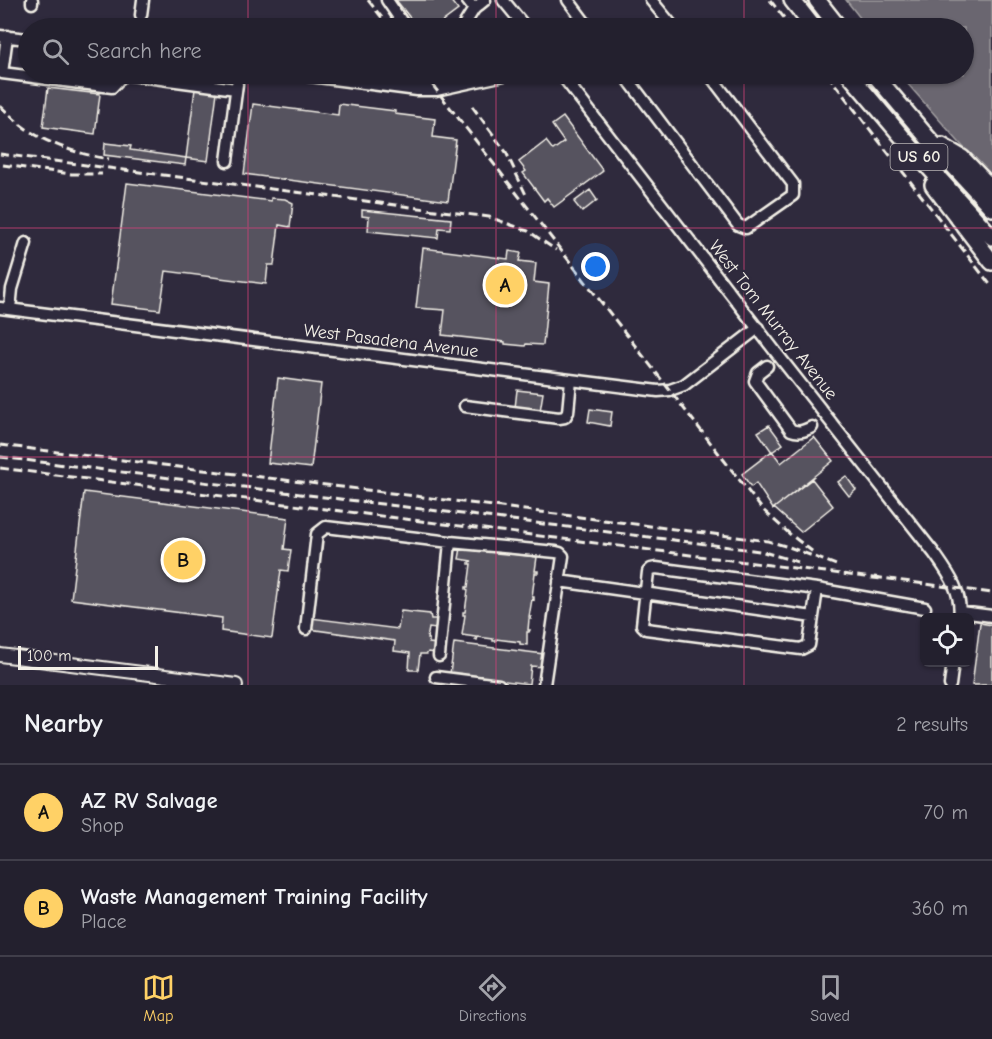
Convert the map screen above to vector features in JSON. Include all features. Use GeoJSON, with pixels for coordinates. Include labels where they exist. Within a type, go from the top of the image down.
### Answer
{"type":"FeatureCollection","features":[{"type":"Feature","properties":{"kind":"highway"},"geometry":{"type":"LineString","coordinates":[[792,0],[806,18]]}},
{"type":"Feature","properties":{"kind":"highway"},"geometry":{"type":"LineString","coordinates":[[817,0],[831,18]]}},
{"type":"Feature","properties":{"kind":"highway","name":"US 60"},"geometry":{"type":"LineString","coordinates":[[857,84],[992,237]]}},
{"type":"Feature","properties":{"kind":"highway","name":"US 60"},"geometry":{"type":"LineString","coordinates":[[882,84],[992,208]]}},
{"type":"Feature","properties":{"kind":"highway"},"geometry":{"type":"LineString","coordinates":[[927,137],[962,158],[992,189]]}},
{"type":"Feature","properties":{"kind":"highway"},"geometry":{"type":"LineString","coordinates":[[916,153],[933,186],[992,262]]}},
{"type":"Feature","properties":{"kind":"main road"},"geometry":{"type":"LineString","coordinates":[[0,655],[236,685]]}},
{"type":"Feature","properties":{"kind":"street"},"geometry":{"type":"LineString","coordinates":[[141,15],[143,0]]}},
{"type":"Feature","properties":{"kind":"street"},"geometry":{"type":"LineString","coordinates":[[387,0],[399,18]]}},
{"type":"Feature","properties":{"kind":"street"},"geometry":{"type":"LineString","coordinates":[[467,0],[474,9]]}},
{"type":"Feature","properties":{"kind":"street"},"geometry":{"type":"LineString","coordinates":[[468,18],[474,9],[485,0]]}},
{"type":"Feature","properties":{"kind":"street"},"geometry":{"type":"LineString","coordinates":[[503,0],[518,18]]}},
{"type":"Feature","properties":{"kind":"street"},"geometry":{"type":"LineString","coordinates":[[568,0],[580,18]]}},
{"type":"Feature","properties":{"kind":"street"},"geometry":{"type":"LineString","coordinates":[[651,0],[666,18]]}},
{"type":"Feature","properties":{"kind":"street"},"geometry":{"type":"LineString","coordinates":[[4,36],[3,73],[18,75]]}},
{"type":"Feature","properties":{"kind":"street"},"geometry":{"type":"LineString","coordinates":[[88,84],[111,87],[114,84]]}},
{"type":"Feature","properties":{"kind":"street"},"geometry":{"type":"LineString","coordinates":[[217,84],[236,86],[227,161]]}},
{"type":"Feature","properties":{"kind":"street"},"geometry":{"type":"LineString","coordinates":[[371,84],[436,90],[463,84]]}},
{"type":"Feature","properties":{"kind":"street","name":"West Tom Murray Avenue"},"geometry":{"type":"LineString","coordinates":[[569,84],[934,553],[957,589],[959,613]]}},
{"type":"Feature","properties":{"kind":"street"},"geometry":{"type":"LineString","coordinates":[[632,84],[738,225],[746,228],[793,195],[793,184],[717,84]]}},
{"type":"Feature","properties":{"kind":"street"},"geometry":{"type":"LineString","coordinates":[[5,309],[26,243]]}},
{"type":"Feature","properties":{"kind":"street","name":"West Pasadena Avenue"},"geometry":{"type":"LineString","coordinates":[[5,309],[658,391],[684,385],[758,328]]}},
{"type":"Feature","properties":{"kind":"street"},"geometry":{"type":"LineString","coordinates":[[767,366],[758,374],[755,381],[790,430],[797,432],[812,427]]}},
{"type":"Feature","properties":{"kind":"street"},"geometry":{"type":"LineString","coordinates":[[465,406],[564,417],[568,412],[571,380]]}},
{"type":"Feature","properties":{"kind":"street"},"geometry":{"type":"LineString","coordinates":[[306,629],[317,534],[326,527],[560,553],[563,556],[544,685]]}},
{"type":"Feature","properties":{"kind":"street"},"geometry":{"type":"LineString","coordinates":[[439,656],[450,542]]}},
{"type":"Feature","properties":{"kind":"street"},"geometry":{"type":"LineString","coordinates":[[817,589],[808,645],[801,649],[646,629],[642,625],[648,572],[656,568],[817,589],[925,608]]}},
{"type":"Feature","properties":{"kind":"street"},"geometry":{"type":"LineString","coordinates":[[559,581],[813,617]]}},
{"type":"Feature","properties":{"kind":"street"},"geometry":{"type":"LineString","coordinates":[[974,615],[992,616]]}},
{"type":"Feature","properties":{"kind":"street"},"geometry":{"type":"LineString","coordinates":[[950,685],[952,667]]}},
{"type":"Feature","properties":{"kind":"street"},"geometry":{"type":"LineString","coordinates":[[436,677],[499,685]]}},
{"type":"Feature","properties":{"kind":"shaded area"},"geometry":{"type":"Polygon","coordinates":[[[846,0],[992,0],[992,177],[908,84],[974,84],[974,18],[860,18],[846,0]]]}},
{"type":"Feature","properties":{"kind":"building"},"geometry":{"type":"Polygon","coordinates":[[[396,0],[450,0],[458,10],[447,18],[410,18],[396,0]]]}},
{"type":"Feature","properties":{"kind":"building"},"geometry":{"type":"Polygon","coordinates":[[[48,88],[100,94],[95,134],[43,127],[48,88]]]}},
{"type":"Feature","properties":{"kind":"building"},"geometry":{"type":"Polygon","coordinates":[[[195,89],[217,92],[208,161],[186,158],[195,89]]]}},
{"type":"Feature","properties":{"kind":"building"},"geometry":{"type":"Polygon","coordinates":[[[253,104],[338,115],[339,104],[435,119],[433,137],[456,140],[448,201],[244,174],[253,104]]]}},
{"type":"Feature","properties":{"kind":"building"},"geometry":{"type":"Polygon","coordinates":[[[563,117],[603,171],[554,207],[547,198],[544,201],[523,173],[526,171],[519,162],[546,141],[553,150],[564,142],[552,125],[563,117]]]}},
{"type":"Feature","properties":{"kind":"building"},"geometry":{"type":"Polygon","coordinates":[[[105,143],[131,146],[130,150],[186,158],[185,165],[104,155],[105,143]]]}},
{"type":"Feature","properties":{"kind":"building"},"geometry":{"type":"Polygon","coordinates":[[[127,183],[271,201],[271,198],[285,199],[293,203],[290,227],[279,225],[274,265],[268,265],[266,284],[166,271],[160,310],[111,304],[127,183]]]}},
{"type":"Feature","properties":{"kind":"building"},"geometry":{"type":"Polygon","coordinates":[[[590,190],[597,200],[582,212],[574,202],[590,190]]]}},
{"type":"Feature","properties":{"kind":"building"},"geometry":{"type":"Polygon","coordinates":[[[362,210],[451,219],[450,229],[439,228],[438,238],[368,231],[369,217],[362,216],[362,210]]]}},
{"type":"Feature","properties":{"kind":"building"},"geometry":{"type":"Polygon","coordinates":[[[423,248],[508,259],[509,251],[521,253],[519,261],[536,263],[534,282],[549,284],[543,345],[526,344],[525,346],[442,335],[445,310],[416,308],[423,248]]]}},
{"type":"Feature","properties":{"kind":"building"},"geometry":{"type":"Polygon","coordinates":[[[278,378],[321,384],[311,468],[268,463],[278,378]]]}},
{"type":"Feature","properties":{"kind":"building"},"geometry":{"type":"Polygon","coordinates":[[[517,390],[543,393],[540,411],[515,408],[517,390]]]}},
{"type":"Feature","properties":{"kind":"building"},"geometry":{"type":"Polygon","coordinates":[[[590,409],[612,412],[610,426],[588,422],[590,409]]]}},
{"type":"Feature","properties":{"kind":"building"},"geometry":{"type":"Polygon","coordinates":[[[769,425],[783,444],[772,452],[758,432],[769,425]]]}},
{"type":"Feature","properties":{"kind":"building"},"geometry":{"type":"Polygon","coordinates":[[[814,437],[833,461],[773,509],[756,483],[751,487],[742,474],[772,451],[781,463],[814,437]]]}},
{"type":"Feature","properties":{"kind":"building"},"geometry":{"type":"Polygon","coordinates":[[[846,476],[856,490],[849,496],[838,482],[846,476]]]}},
{"type":"Feature","properties":{"kind":"building"},"geometry":{"type":"Polygon","coordinates":[[[812,479],[833,506],[801,532],[774,508],[812,479]]]}},
{"type":"Feature","properties":{"kind":"building"},"geometry":{"type":"Polygon","coordinates":[[[84,492],[288,518],[284,549],[291,550],[288,571],[281,570],[272,638],[221,631],[222,618],[71,599],[84,492]]]}},
{"type":"Feature","properties":{"kind":"building"},"geometry":{"type":"Polygon","coordinates":[[[461,548],[537,557],[535,571],[538,573],[535,573],[532,597],[534,600],[532,599],[529,617],[531,619],[529,619],[528,630],[530,630],[527,632],[527,645],[520,644],[520,642],[496,639],[493,641],[493,639],[478,637],[477,640],[476,637],[462,635],[465,615],[463,612],[465,612],[468,590],[466,587],[468,587],[471,564],[469,562],[472,561],[459,559],[461,548]]]}},
{"type":"Feature","properties":{"kind":"building"},"geometry":{"type":"Polygon","coordinates":[[[401,611],[430,614],[431,619],[437,619],[436,629],[429,628],[427,639],[429,643],[437,644],[436,653],[420,654],[418,670],[409,670],[410,653],[394,651],[395,641],[309,629],[311,618],[398,629],[401,611]]]}},
{"type":"Feature","properties":{"kind":"building"},"geometry":{"type":"Polygon","coordinates":[[[980,623],[992,625],[992,685],[972,685],[980,623]]]}},
{"type":"Feature","properties":{"kind":"building"},"geometry":{"type":"Polygon","coordinates":[[[454,643],[544,654],[543,667],[531,666],[529,684],[450,674],[454,643]]]}},
{"type":"Feature","properties":{"kind":"railway"},"geometry":{"type":"LineString","coordinates":[[368,0],[382,18]]}},
{"type":"Feature","properties":{"kind":"railway"},"geometry":{"type":"LineString","coordinates":[[770,0],[784,18]]}},
{"type":"Feature","properties":{"kind":"railway"},"geometry":{"type":"LineString","coordinates":[[432,84],[762,509],[813,552]]}},
{"type":"Feature","properties":{"kind":"railway"},"geometry":{"type":"LineString","coordinates":[[835,84],[992,287]]}},
{"type":"Feature","properties":{"kind":"railway"},"geometry":{"type":"LineString","coordinates":[[0,106],[21,125],[41,138],[74,151],[109,159]]}},
{"type":"Feature","properties":{"kind":"railway"},"geometry":{"type":"LineString","coordinates":[[472,106],[506,152],[527,197]]}},
{"type":"Feature","properties":{"kind":"railway"},"geometry":{"type":"LineString","coordinates":[[0,154],[489,217],[528,231],[556,250]]}},
{"type":"Feature","properties":{"kind":"railway"},"geometry":{"type":"LineString","coordinates":[[3,165],[71,174],[102,174]]}},
{"type":"Feature","properties":{"kind":"railway"},"geometry":{"type":"LineString","coordinates":[[0,445],[768,541],[839,566]]}},
{"type":"Feature","properties":{"kind":"railway"},"geometry":{"type":"LineString","coordinates":[[0,457],[760,551],[798,562]]}},
{"type":"Feature","properties":{"kind":"railway"},"geometry":{"type":"LineString","coordinates":[[0,468],[881,579]]}},
{"type":"Feature","properties":{"kind":"railway"},"geometry":{"type":"LineString","coordinates":[[874,577],[992,593]]}},
{"type":"Feature","properties":{"kind":"place","name":"AZ RV Salvage"},"geometry":{"type":"Point","coordinates":[505,285]}},
{"type":"Feature","properties":{"kind":"place","name":"Waste Management Training Facility"},"geometry":{"type":"Point","coordinates":[183,560]}}]}
